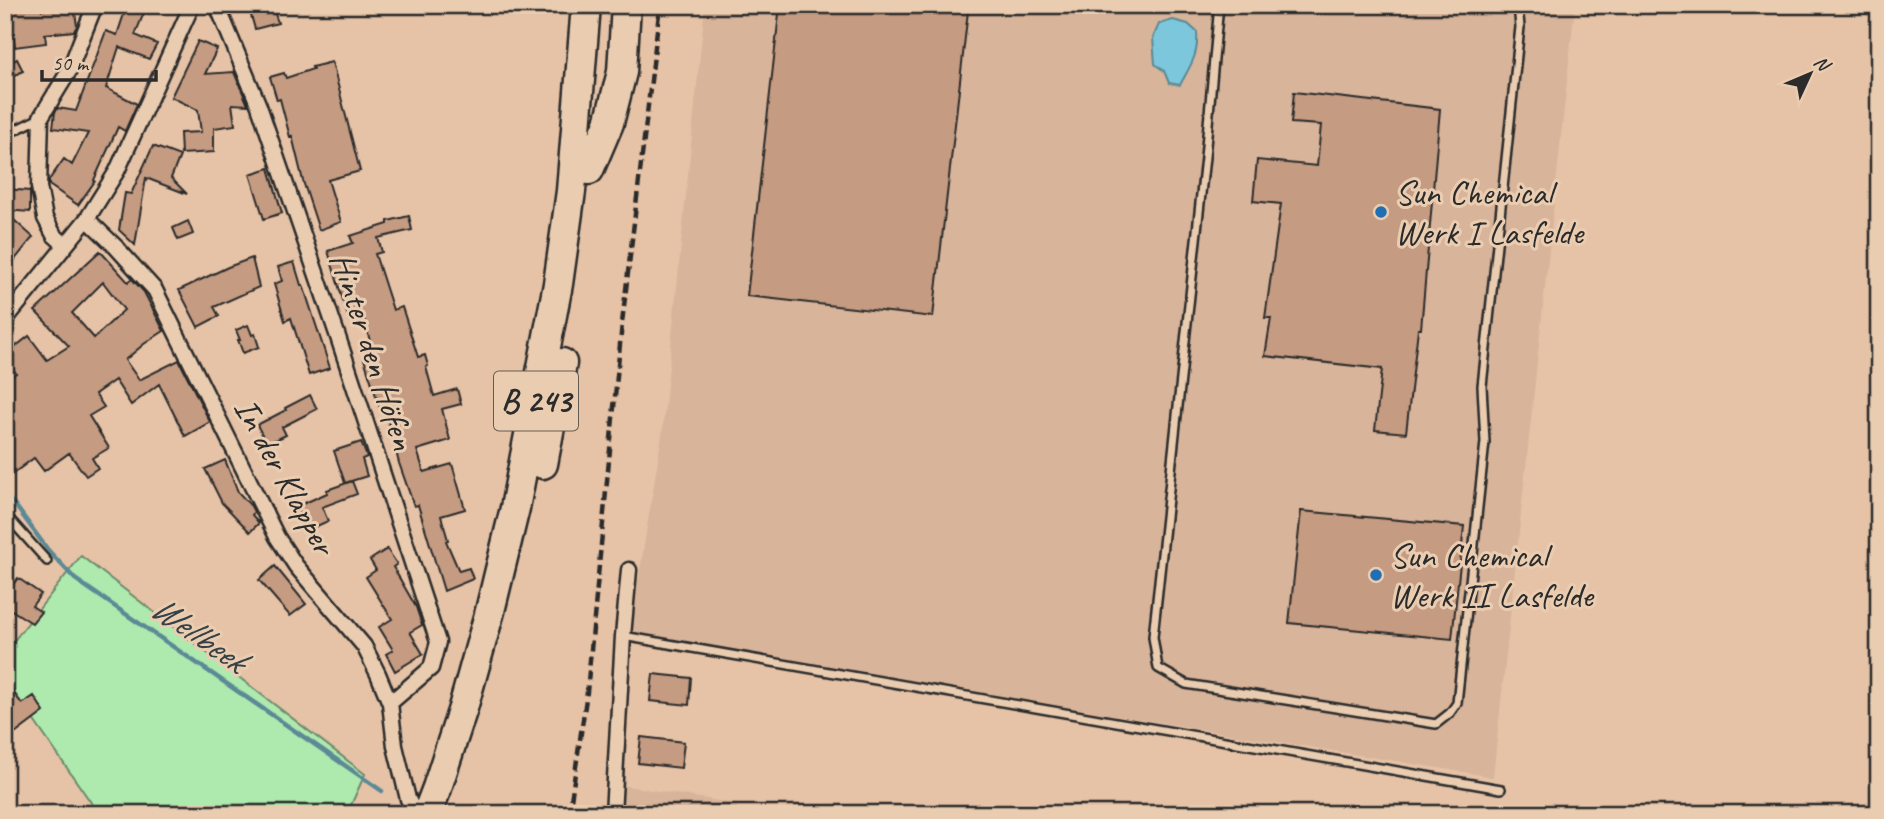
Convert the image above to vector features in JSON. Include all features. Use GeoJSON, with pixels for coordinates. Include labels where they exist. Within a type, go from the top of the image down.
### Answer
{"type":"FeatureCollection","features":[{"type":"Feature","properties":{"kind":"highway","name":"B 243"},"geometry":{"type":"LineString","coordinates":[[437,805],[515,508],[553,310],[570,191],[586,5]]}},
{"type":"Feature","properties":{"kind":"highway","name":"B 243"},"geometry":{"type":"LineString","coordinates":[[437,805],[508,615],[533,510],[561,372],[576,278],[589,170],[601,5]]}},
{"type":"Feature","properties":{"kind":"highway"},"geometry":{"type":"LineString","coordinates":[[589,170],[609,123],[622,72],[626,5]]}},
{"type":"Feature","properties":{"kind":"street"},"geometry":{"type":"LineString","coordinates":[[65,246],[54,235],[45,218],[39,187],[41,117],[69,71],[95,5]]}},
{"type":"Feature","properties":{"kind":"street"},"geometry":{"type":"LineString","coordinates":[[5,320],[87,219],[117,171],[192,5]]}},
{"type":"Feature","properties":{"kind":"street","name":"Hinter den Höfen"},"geometry":{"type":"LineString","coordinates":[[217,5],[259,106],[438,642],[431,668],[390,703]]}},
{"type":"Feature","properties":{"kind":"street","name":"In der Klapper"},"geometry":{"type":"LineString","coordinates":[[87,219],[155,290],[277,537],[296,566],[364,646],[390,703],[395,746],[408,799],[415,814]]}},
{"type":"Feature","properties":{"kind":"street"},"geometry":{"type":"LineString","coordinates":[[613,814],[629,570]]}},
{"type":"Feature","properties":{"kind":"lane"},"geometry":{"type":"LineString","coordinates":[[1219,5],[1204,171],[1153,636],[1158,668],[1186,684],[1436,724],[1450,713],[1457,703],[1464,643],[1485,442],[1482,386],[1520,27],[1518,5]]}},
{"type":"Feature","properties":{"kind":"lane"},"geometry":{"type":"LineString","coordinates":[[5,135],[41,117]]}},
{"type":"Feature","properties":{"kind":"lane"},"geometry":{"type":"LineString","coordinates":[[5,514],[47,561]]}},
{"type":"Feature","properties":{"kind":"lane"},"geometry":{"type":"LineString","coordinates":[[623,636],[1501,789]]}},
{"type":"Feature","properties":{"kind":"shaded area"},"geometry":{"type":"Polygon","coordinates":[[[705,5],[1575,5],[1493,777],[1096,712],[630,631],[662,435],[705,5]]]}},
{"type":"Feature","properties":{"kind":"shaded area"},"geometry":{"type":"Polygon","coordinates":[[[609,783],[737,804],[736,814],[603,814],[609,783]]]}},
{"type":"Feature","properties":{"kind":"green space"},"geometry":{"type":"Polygon","coordinates":[[[81,556],[365,774],[347,814],[99,814],[5,679],[5,652],[81,556]]]}},
{"type":"Feature","properties":{"kind":"water"},"geometry":{"type":"Polygon","coordinates":[[[1173,20],[1188,24],[1197,32],[1195,54],[1180,85],[1169,83],[1164,71],[1155,64],[1153,38],[1159,24],[1173,20]]]}},
{"type":"Feature","properties":{"kind":"building"},"geometry":{"type":"Polygon","coordinates":[[[22,5],[40,5],[42,10],[58,5],[74,5],[77,26],[74,31],[45,34],[46,43],[15,47],[10,10],[22,5]]]}},
{"type":"Feature","properties":{"kind":"building"},"geometry":{"type":"Polygon","coordinates":[[[127,5],[147,5],[135,35],[157,44],[149,59],[119,47],[106,88],[137,104],[125,131],[118,127],[95,181],[78,205],[49,185],[49,180],[64,159],[72,165],[88,133],[53,128],[55,112],[58,108],[76,111],[106,31],[117,35],[127,5]]]}},
{"type":"Feature","properties":{"kind":"building"},"geometry":{"type":"Polygon","coordinates":[[[248,5],[284,5],[285,8],[274,11],[278,23],[255,29],[248,5]]]}},
{"type":"Feature","properties":{"kind":"building"},"geometry":{"type":"Polygon","coordinates":[[[780,5],[917,5],[968,11],[933,317],[747,296],[780,5]]]}},
{"type":"Feature","properties":{"kind":"building"},"geometry":{"type":"Polygon","coordinates":[[[198,41],[217,49],[205,74],[234,72],[248,105],[232,104],[235,125],[214,128],[214,152],[181,154],[180,133],[201,132],[198,110],[171,97],[198,41]]]}},
{"type":"Feature","properties":{"kind":"building"},"geometry":{"type":"Polygon","coordinates":[[[17,59],[23,71],[5,80],[5,66],[17,59]]]}},
{"type":"Feature","properties":{"kind":"building"},"geometry":{"type":"Polygon","coordinates":[[[332,62],[360,171],[328,180],[341,222],[319,230],[292,136],[290,137],[280,99],[277,100],[270,77],[284,73],[286,78],[332,62]]]}},
{"type":"Feature","properties":{"kind":"building","name":"Sun Chemical Werk I Lasfelde"},"geometry":{"type":"Polygon","coordinates":[[[1294,92],[1440,109],[1421,329],[1418,329],[1406,433],[1375,430],[1382,369],[1265,356],[1271,318],[1265,318],[1281,204],[1253,201],[1257,160],[1317,166],[1321,125],[1291,123],[1294,92]]]}},
{"type":"Feature","properties":{"kind":"building"},"geometry":{"type":"Polygon","coordinates":[[[153,146],[180,156],[171,178],[187,194],[146,178],[135,245],[119,230],[125,193],[131,194],[153,146]]]}},
{"type":"Feature","properties":{"kind":"building"},"geometry":{"type":"Polygon","coordinates":[[[269,168],[282,213],[264,219],[250,174],[269,168]]]}},
{"type":"Feature","properties":{"kind":"building"},"geometry":{"type":"Polygon","coordinates":[[[5,189],[30,191],[30,212],[5,210],[5,189]]]}},
{"type":"Feature","properties":{"kind":"building"},"geometry":{"type":"Polygon","coordinates":[[[5,212],[33,237],[5,272],[5,212]]]}},
{"type":"Feature","properties":{"kind":"building"},"geometry":{"type":"Polygon","coordinates":[[[409,216],[412,230],[378,238],[382,252],[375,254],[393,310],[402,307],[418,357],[425,355],[434,396],[457,389],[461,404],[442,409],[450,440],[417,450],[424,472],[452,464],[465,509],[441,516],[448,540],[446,541],[459,571],[469,568],[473,579],[444,591],[418,505],[414,506],[399,463],[384,406],[380,408],[364,359],[374,356],[363,315],[349,320],[328,251],[353,243],[350,236],[409,216]]]}},
{"type":"Feature","properties":{"kind":"building"},"geometry":{"type":"Polygon","coordinates":[[[188,221],[193,234],[178,240],[173,228],[188,221]]]}},
{"type":"Feature","properties":{"kind":"building"},"geometry":{"type":"Polygon","coordinates":[[[100,251],[128,282],[132,279],[144,292],[164,331],[125,360],[139,380],[179,360],[210,422],[185,436],[159,384],[131,405],[115,380],[95,394],[104,407],[89,416],[109,448],[92,458],[98,468],[86,476],[69,453],[44,471],[34,458],[11,475],[5,466],[5,381],[16,373],[5,355],[29,336],[47,360],[69,346],[35,311],[100,251]],[[103,282],[72,313],[94,338],[124,310],[103,282]]]}},
{"type":"Feature","properties":{"kind":"building"},"geometry":{"type":"Polygon","coordinates":[[[252,258],[259,287],[214,307],[219,316],[198,327],[179,290],[252,258]]]}},
{"type":"Feature","properties":{"kind":"building"},"geometry":{"type":"Polygon","coordinates":[[[294,262],[330,368],[309,375],[291,318],[285,321],[274,284],[282,281],[278,267],[294,262]]]}},
{"type":"Feature","properties":{"kind":"building"},"geometry":{"type":"Polygon","coordinates":[[[248,325],[252,335],[255,334],[259,347],[243,353],[236,330],[248,325]]]}},
{"type":"Feature","properties":{"kind":"building"},"geometry":{"type":"Polygon","coordinates":[[[310,395],[317,409],[282,427],[286,435],[267,444],[257,425],[310,395]]]}},
{"type":"Feature","properties":{"kind":"building"},"geometry":{"type":"Polygon","coordinates":[[[361,442],[367,457],[362,459],[367,476],[345,483],[334,451],[361,442]]]}},
{"type":"Feature","properties":{"kind":"building"},"geometry":{"type":"Polygon","coordinates":[[[225,460],[238,492],[251,506],[254,512],[252,515],[259,523],[250,532],[222,503],[205,469],[225,460]]]}},
{"type":"Feature","properties":{"kind":"building"},"geometry":{"type":"Polygon","coordinates":[[[352,481],[357,494],[322,507],[328,521],[308,530],[296,507],[327,493],[327,490],[352,481]]]}},
{"type":"Feature","properties":{"kind":"building","name":"Sun Chemical Werk II Lasfelde"},"geometry":{"type":"Polygon","coordinates":[[[1301,511],[1464,526],[1452,639],[1289,623],[1301,511]]]}},
{"type":"Feature","properties":{"kind":"building"},"geometry":{"type":"Polygon","coordinates":[[[387,549],[397,564],[393,567],[416,607],[422,625],[410,632],[423,654],[395,671],[386,654],[393,650],[379,627],[392,619],[366,577],[376,570],[370,560],[387,549]]]}},
{"type":"Feature","properties":{"kind":"building"},"geometry":{"type":"Polygon","coordinates":[[[275,566],[306,604],[290,616],[259,580],[275,566]]]}},
{"type":"Feature","properties":{"kind":"building"},"geometry":{"type":"Polygon","coordinates":[[[18,578],[41,594],[32,606],[41,612],[32,623],[5,606],[5,595],[18,578]]]}},
{"type":"Feature","properties":{"kind":"building"},"geometry":{"type":"Polygon","coordinates":[[[653,674],[691,678],[689,705],[650,701],[653,674]]]}},
{"type":"Feature","properties":{"kind":"building"},"geometry":{"type":"Polygon","coordinates":[[[5,682],[22,704],[34,696],[44,712],[16,733],[5,718],[5,682]]]}},
{"type":"Feature","properties":{"kind":"building"},"geometry":{"type":"Polygon","coordinates":[[[641,737],[684,742],[681,768],[638,763],[641,737]]]}},
{"type":"Feature","properties":{"kind":"waterway","name":"Wellbeek"},"geometry":{"type":"LineString","coordinates":[[5,495],[48,550],[75,579],[382,791]]}},
{"type":"Feature","properties":{"kind":"railway"},"geometry":{"type":"LineString","coordinates":[[569,814],[587,692],[622,323],[660,5]]}},
{"type":"Feature","properties":{"kind":"place","name":"Sun Chemical Werk I Lasfelde"},"geometry":{"type":"Point","coordinates":[1381,212]}},
{"type":"Feature","properties":{"kind":"place","name":"Sun Chemical Werk II Lasfelde"},"geometry":{"type":"Point","coordinates":[1376,575]}}]}
